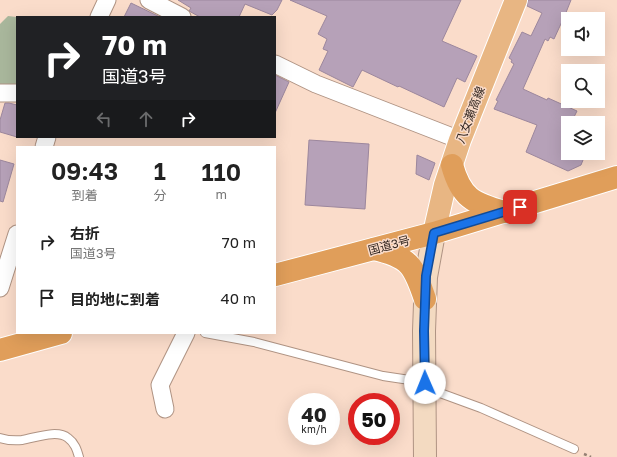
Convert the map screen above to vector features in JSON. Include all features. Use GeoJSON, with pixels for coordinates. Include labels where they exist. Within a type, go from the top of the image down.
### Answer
{"type":"FeatureCollection","features":[{"type":"Feature","properties":{"kind":"highway"},"geometry":{"type":"LineString","coordinates":[[452,165],[461,189],[469,197],[476,202],[504,212]]}},
{"type":"Feature","properties":{"kind":"highway","name":"国道3号"},"geometry":{"type":"LineString","coordinates":[[276,275],[434,233],[617,177]]}},
{"type":"Feature","properties":{"kind":"highway"},"geometry":{"type":"LineString","coordinates":[[374,249],[389,252],[408,263],[414,270],[425,299]]}},
{"type":"Feature","properties":{"kind":"highway"},"geometry":{"type":"LineString","coordinates":[[0,350],[57,334]]}},
{"type":"Feature","properties":{"kind":"main road","name":"八女瀬高線"},"geometry":{"type":"LineString","coordinates":[[434,233],[445,185],[460,140],[516,0]]}},
{"type":"Feature","properties":{"kind":"main road"},"geometry":{"type":"LineString","coordinates":[[426,457],[424,331],[425,299],[426,276],[434,233]]}},
{"type":"Feature","properties":{"kind":"street"},"geometry":{"type":"LineString","coordinates":[[99,16],[107,0]]}},
{"type":"Feature","properties":{"kind":"street"},"geometry":{"type":"LineString","coordinates":[[149,0],[180,16]]}},
{"type":"Feature","properties":{"kind":"street"},"geometry":{"type":"LineString","coordinates":[[276,64],[316,84],[460,140]]}},
{"type":"Feature","properties":{"kind":"street"},"geometry":{"type":"LineString","coordinates":[[0,93],[16,93]]}},
{"type":"Feature","properties":{"kind":"street"},"geometry":{"type":"LineString","coordinates":[[2,277],[16,237]]}},
{"type":"Feature","properties":{"kind":"street"},"geometry":{"type":"LineString","coordinates":[[165,409],[160,385],[186,334]]}},
{"type":"Feature","properties":{"kind":"lane"},"geometry":{"type":"LineString","coordinates":[[210,334],[254,342],[425,387],[474,405],[574,449]]}},
{"type":"Feature","properties":{"kind":"lane"},"geometry":{"type":"LineString","coordinates":[[0,438],[9,441],[55,434],[67,437],[75,444],[80,457]]}},
{"type":"Feature","properties":{"kind":"green space"},"geometry":{"type":"Polygon","coordinates":[[[8,16],[16,17],[16,90],[0,88],[0,24],[8,16]]]}},
{"type":"Feature","properties":{"kind":"building"},"geometry":{"type":"Polygon","coordinates":[[[178,0],[282,0],[277,10],[272,15],[245,4],[239,16],[198,16],[189,11],[191,8],[178,0]]]}},
{"type":"Feature","properties":{"kind":"building"},"geometry":{"type":"Polygon","coordinates":[[[290,0],[461,0],[442,41],[477,56],[465,82],[457,78],[444,107],[362,70],[353,87],[319,70],[328,51],[323,49],[327,39],[318,34],[327,16],[290,0]]]}},
{"type":"Feature","properties":{"kind":"building"},"geometry":{"type":"Polygon","coordinates":[[[528,0],[571,0],[566,12],[561,12],[561,24],[554,39],[550,37],[548,41],[545,39],[523,89],[547,100],[548,98],[561,104],[561,108],[570,108],[577,111],[574,116],[561,116],[561,160],[583,160],[581,165],[568,171],[526,152],[537,125],[494,109],[498,101],[496,100],[514,64],[509,58],[522,32],[531,36],[542,13],[527,6],[528,0]]]}},
{"type":"Feature","properties":{"kind":"building"},"geometry":{"type":"Polygon","coordinates":[[[131,3],[158,16],[124,16],[131,3]]]}},
{"type":"Feature","properties":{"kind":"building"},"geometry":{"type":"Polygon","coordinates":[[[276,76],[289,82],[276,111],[276,76]]]}},
{"type":"Feature","properties":{"kind":"building"},"geometry":{"type":"Polygon","coordinates":[[[5,103],[16,105],[16,137],[0,132],[0,120],[5,103]]]}},
{"type":"Feature","properties":{"kind":"building"},"geometry":{"type":"Polygon","coordinates":[[[309,140],[369,144],[365,209],[305,205],[309,140]]]}},
{"type":"Feature","properties":{"kind":"building"},"geometry":{"type":"Polygon","coordinates":[[[417,155],[435,163],[429,180],[416,174],[417,155]]]}},
{"type":"Feature","properties":{"kind":"building"},"geometry":{"type":"Polygon","coordinates":[[[0,160],[14,164],[3,202],[0,201],[0,160]]]}},
{"type":"Feature","properties":{"kind":"route"},"geometry":{"type":"LineString","coordinates":[[425,383],[424,331],[426,276],[434,233],[520,207]]}}]}
